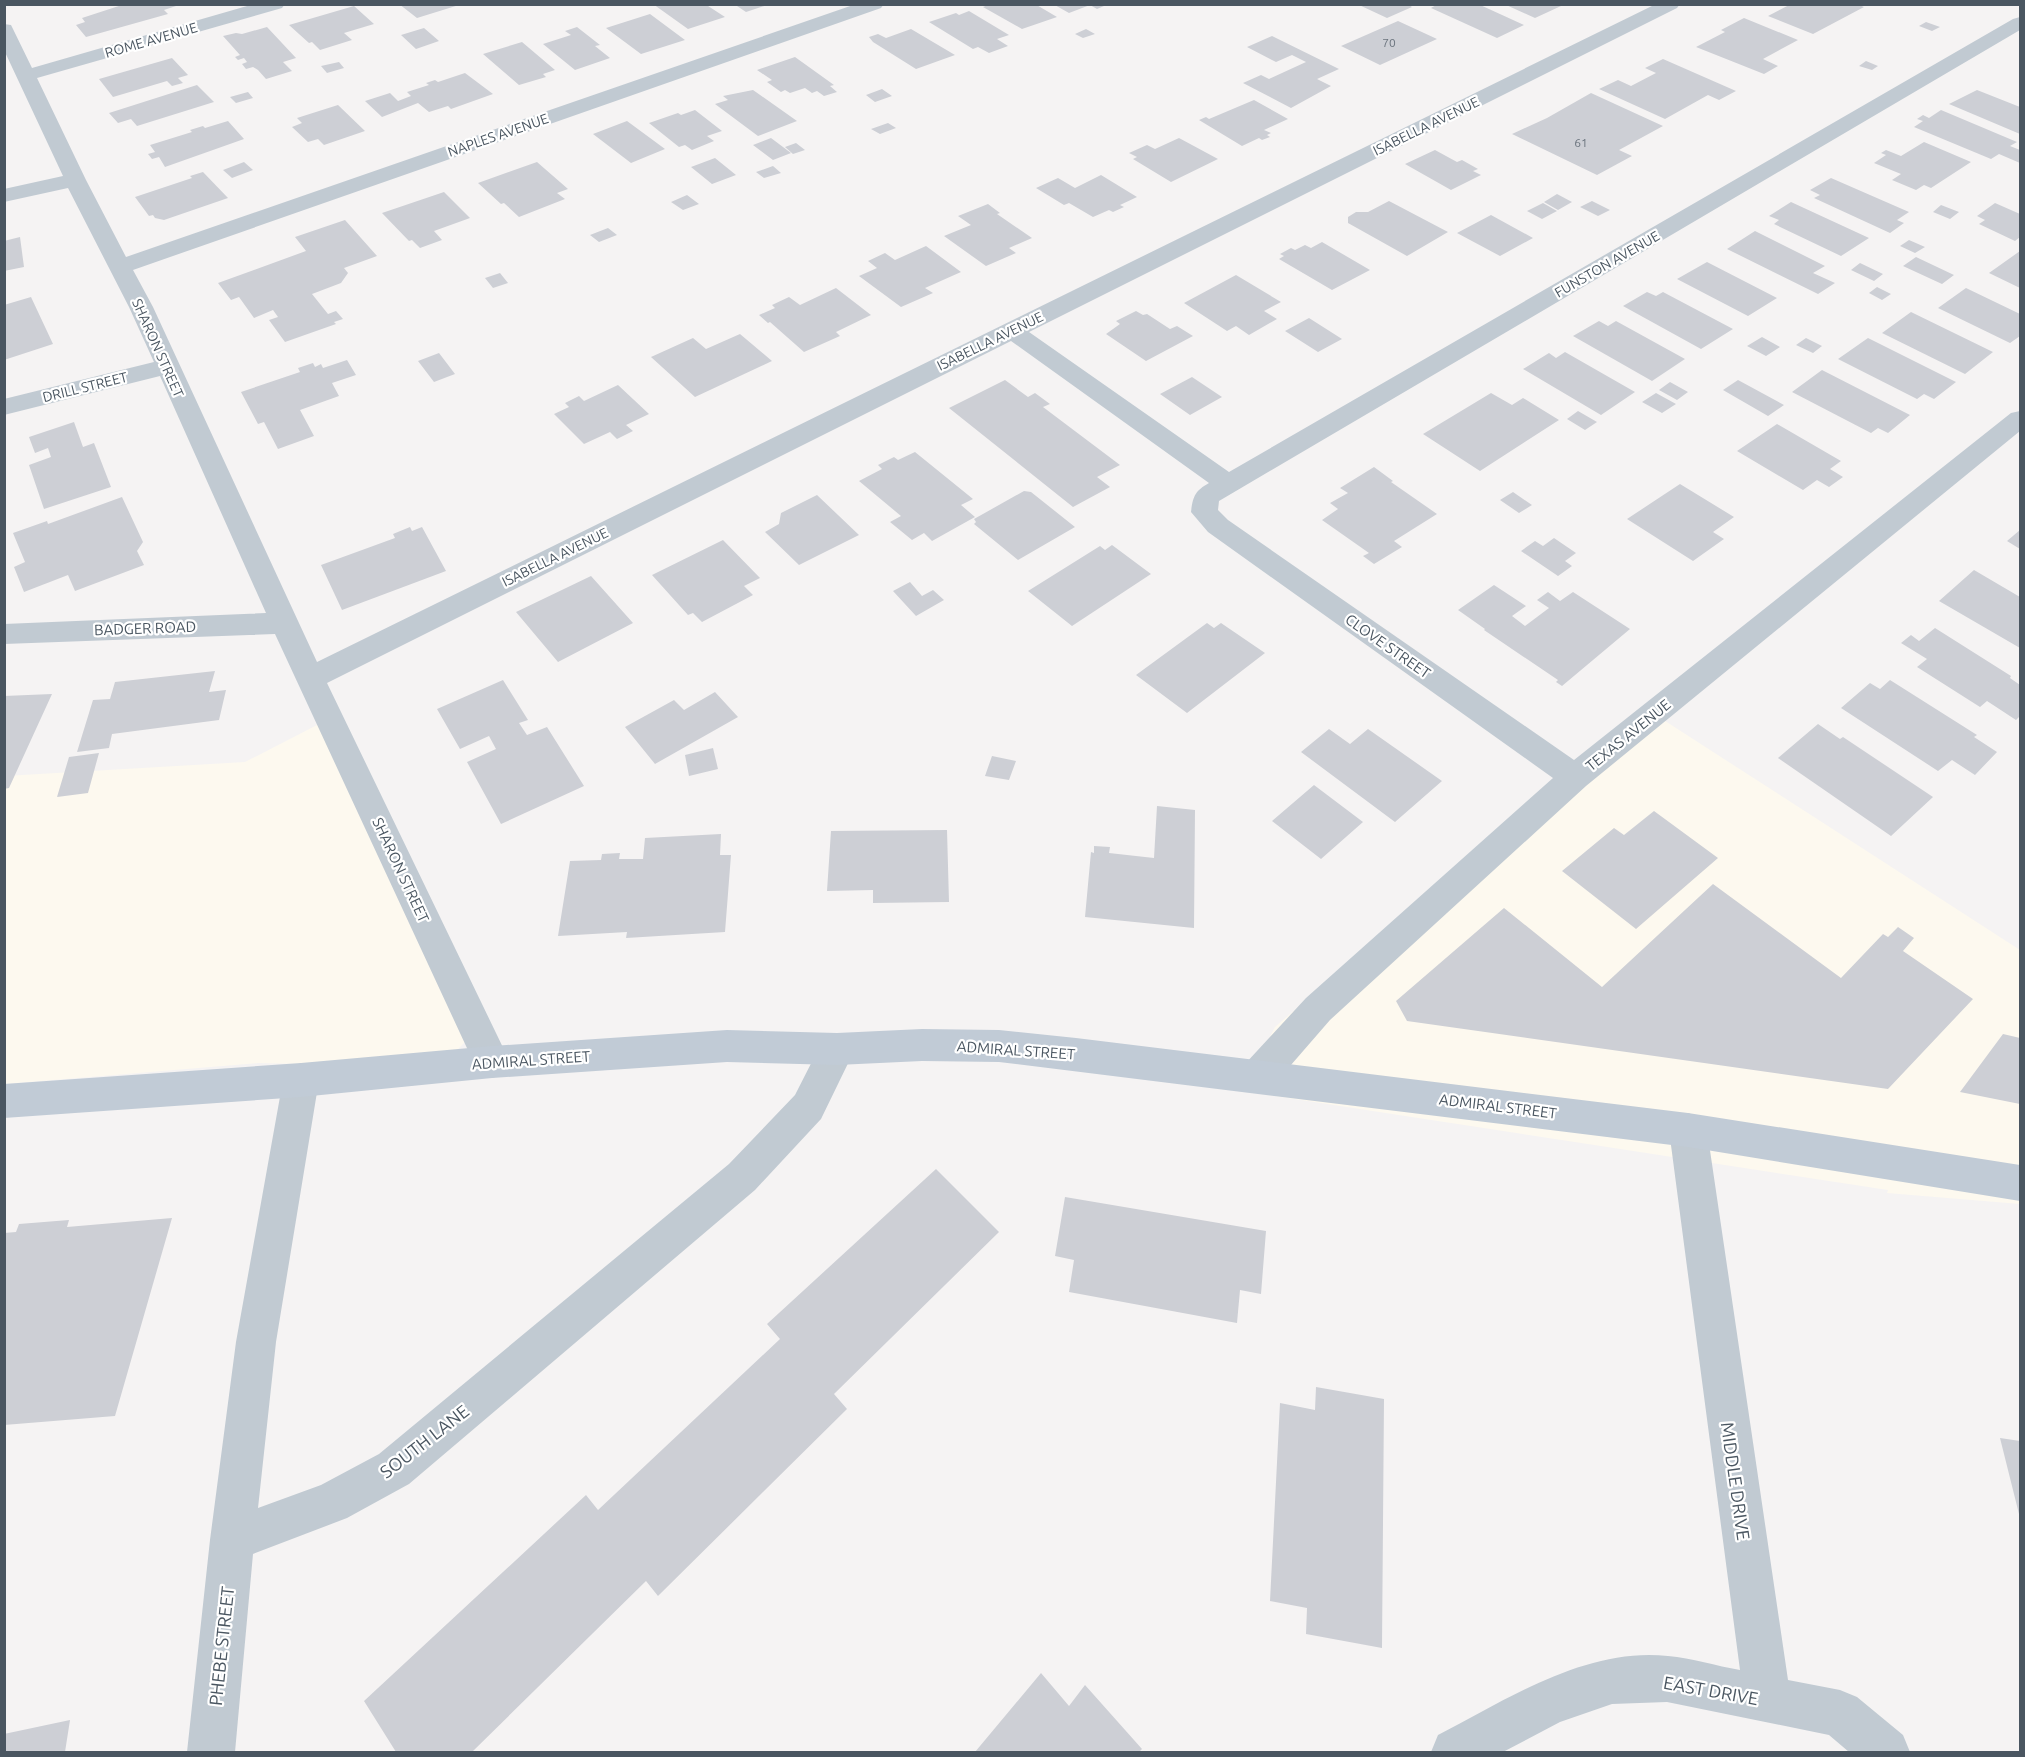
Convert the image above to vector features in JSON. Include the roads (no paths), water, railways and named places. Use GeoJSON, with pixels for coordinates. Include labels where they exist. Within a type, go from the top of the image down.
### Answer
{"type":"FeatureCollection","features":[{"type":"Feature","properties":{"kind":"main road","name":"ADMIRAL STREET"},"geometry":{"type":"LineString","coordinates":[[4,1101],[301,1080],[492,1062],[727,1046],[837,1049],[922,1045],[999,1046],[1688,1130],[2020,1183]]}},
{"type":"Feature","properties":{"kind":"street","name":"ROME AVENUE"},"geometry":{"type":"LineString","coordinates":[[27,75],[276,4]]}},
{"type":"Feature","properties":{"kind":"street","name":"NAPLES AVENUE"},"geometry":{"type":"LineString","coordinates":[[120,267],[875,4]]}},
{"type":"Feature","properties":{"kind":"street","name":"ISABELLA AVENUE"},"geometry":{"type":"LineString","coordinates":[[310,678],[1671,4]]}},
{"type":"Feature","properties":{"kind":"street","name":"FUNSTON AVENUE"},"geometry":{"type":"LineString","coordinates":[[1204,512],[1206,497],[1227,484],[2020,23]]}},
{"type":"Feature","properties":{"kind":"street","name":"SHARON STREET"},"geometry":{"type":"LineString","coordinates":[[5,33],[27,75],[75,180],[120,267],[310,678],[492,1062]]}},
{"type":"Feature","properties":{"kind":"street"},"geometry":{"type":"LineString","coordinates":[[4,196],[75,180]]}},
{"type":"Feature","properties":{"kind":"street"},"geometry":{"type":"LineString","coordinates":[[1012,331],[1227,484]]}},
{"type":"Feature","properties":{"kind":"street","name":"DRILL STREET"},"geometry":{"type":"LineString","coordinates":[[4,407],[166,367]]}},
{"type":"Feature","properties":{"kind":"street","name":"TEXAS AVENUE"},"geometry":{"type":"LineString","coordinates":[[1258,1076],[1318,1009],[1575,777],[2020,419]]}},
{"type":"Feature","properties":{"kind":"street","name":"CLOVE STREET"},"geometry":{"type":"LineString","coordinates":[[1204,512],[1218,526],[1575,777]]}},
{"type":"Feature","properties":{"kind":"street","name":"BADGER ROAD"},"geometry":{"type":"LineString","coordinates":[[4,634],[286,623]]}},
{"type":"Feature","properties":{"kind":"street","name":"SOUTH LANE"},"geometry":{"type":"LineString","coordinates":[[232,1540],[332,1503],[394,1469],[742,1176],[807,1107],[837,1049]]}},
{"type":"Feature","properties":{"kind":"street"},"geometry":{"type":"LineString","coordinates":[[232,1540],[256,1342],[301,1080]]}},
{"type":"Feature","properties":{"kind":"street","name":"MIDDLE DRIVE"},"geometry":{"type":"LineString","coordinates":[[1688,1130],[1767,1700]]}},
{"type":"Feature","properties":{"kind":"street","name":"PHEBE STREET"},"geometry":{"type":"LineString","coordinates":[[211,1752],[232,1540]]}},
{"type":"Feature","properties":{"kind":"street","name":"EAST DRIVE"},"geometry":{"type":"LineString","coordinates":[[1455,1752],[1550,1702],[1612,1681],[1667,1679],[1767,1700]]}},
{"type":"Feature","properties":{"kind":"street"},"geometry":{"type":"LineString","coordinates":[[1767,1700],[1840,1714],[1886,1752]]}}]}
